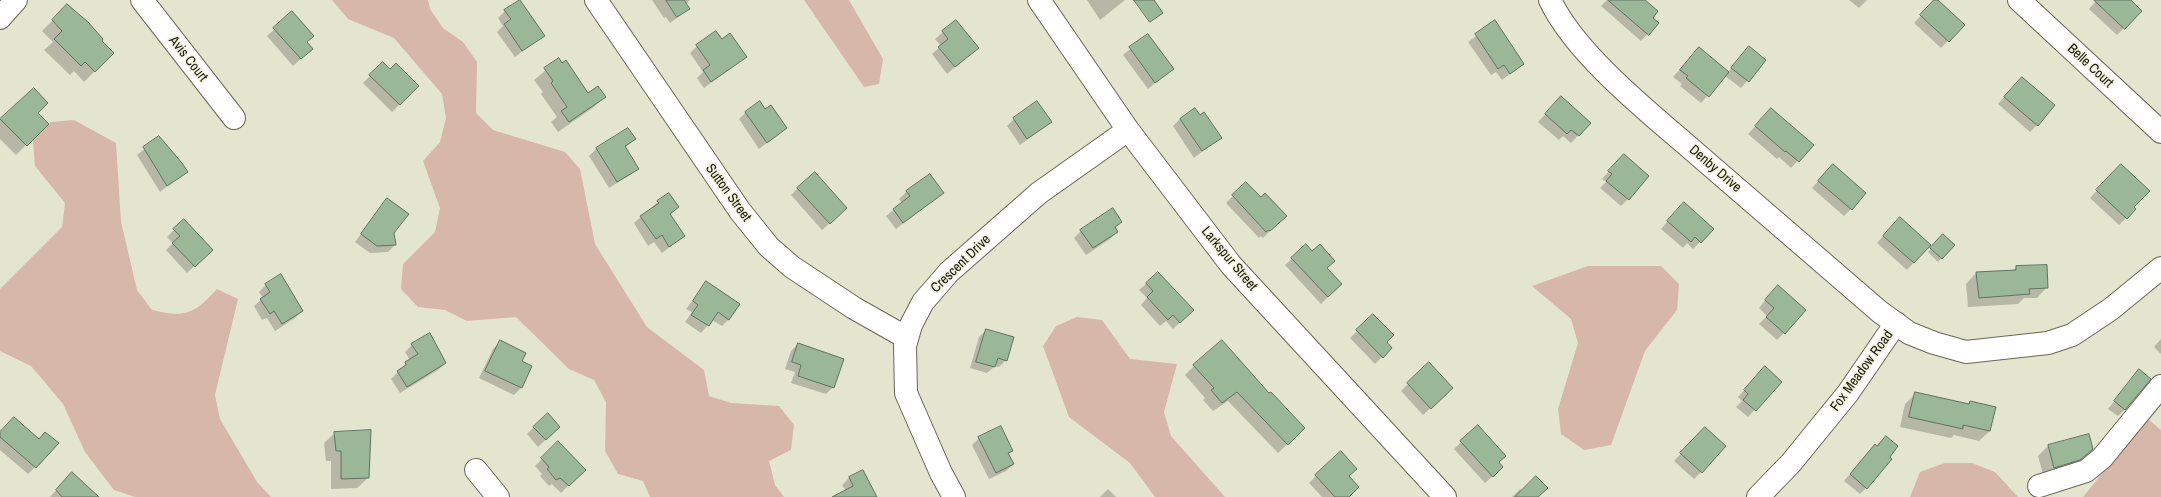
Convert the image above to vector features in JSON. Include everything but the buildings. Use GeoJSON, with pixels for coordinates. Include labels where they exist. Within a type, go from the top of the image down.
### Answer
{"type":"FeatureCollection","features":[{"type":"Feature","properties":{"kind":"street"},"geometry":{"type":"LineString","coordinates":[[0,18],[16,0]]}},
{"type":"Feature","properties":{"kind":"street","name":"Avis Court"},"geometry":{"type":"LineString","coordinates":[[142,0],[234,118]]}},
{"type":"Feature","properties":{"kind":"street","name":"Sutton Street"},"geometry":{"type":"LineString","coordinates":[[596,0],[735,204],[769,247],[804,276],[854,308],[907,338]]}},
{"type":"Feature","properties":{"kind":"street","name":"Larkspur Street"},"geometry":{"type":"LineString","coordinates":[[1040,0],[1128,130],[1231,265],[1445,497]]}},
{"type":"Feature","properties":{"kind":"street","name":"Denby Drive"},"geometry":{"type":"LineString","coordinates":[[1550,0],[1572,34],[1599,64],[1652,115],[1880,312],[1896,323]]}},
{"type":"Feature","properties":{"kind":"street","name":"Belle Court"},"geometry":{"type":"LineString","coordinates":[[2019,0],[2161,132]]}},
{"type":"Feature","properties":{"kind":"street","name":"Crescent Drive"},"geometry":{"type":"LineString","coordinates":[[954,497],[941,473],[906,392],[905,346],[911,325],[923,302],[949,272],[1039,193],[1128,130]]}},
{"type":"Feature","properties":{"kind":"street","name":"Fox Meadow Road"},"geometry":{"type":"LineString","coordinates":[[1758,497],[1791,463],[1848,393],[1896,323],[1909,333],[1934,343],[1966,352],[2048,343],[2079,330],[2111,309],[2161,268]]}},
{"type":"Feature","properties":{"kind":"street"},"geometry":{"type":"LineString","coordinates":[[2039,486],[2086,471],[2102,458],[2161,386]]}},
{"type":"Feature","properties":{"kind":"street"},"geometry":{"type":"LineString","coordinates":[[476,470],[498,497]]}},
{"type":"Feature","properties":{"kind":"shaded area"},"geometry":{"type":"Polygon","coordinates":[[[332,0],[428,0],[430,9],[443,28],[463,42],[477,62],[476,113],[493,130],[565,152],[580,169],[595,244],[647,327],[704,370],[709,396],[731,403],[779,406],[794,425],[791,450],[769,461],[775,485],[784,497],[650,497],[643,481],[618,474],[605,451],[606,402],[594,380],[569,369],[516,317],[467,321],[445,310],[418,307],[401,289],[403,264],[435,232],[440,208],[423,161],[440,142],[446,118],[442,94],[394,38],[348,19],[332,0]]]}},
{"type":"Feature","properties":{"kind":"shaded area"},"geometry":{"type":"Polygon","coordinates":[[[804,0],[849,0],[883,59],[879,84],[864,87],[804,0]]]}},
{"type":"Feature","properties":{"kind":"shaded area"},"geometry":{"type":"Polygon","coordinates":[[[74,120],[116,143],[121,222],[137,290],[152,310],[173,314],[189,312],[202,304],[217,289],[238,299],[215,395],[220,419],[257,482],[271,497],[135,497],[114,490],[85,452],[63,404],[31,366],[0,351],[0,289],[62,227],[65,203],[35,166],[33,141],[51,122],[74,120]]]}},
{"type":"Feature","properties":{"kind":"shaded area"},"geometry":{"type":"Polygon","coordinates":[[[1588,266],[1661,266],[1679,284],[1677,310],[1645,351],[1611,445],[1584,450],[1561,434],[1558,409],[1578,343],[1571,319],[1532,286],[1588,266]]]}},
{"type":"Feature","properties":{"kind":"shaded area"},"geometry":{"type":"Polygon","coordinates":[[[1077,317],[1102,320],[1130,359],[1177,364],[1164,412],[1171,436],[1225,497],[1155,497],[1130,463],[1069,417],[1043,346],[1056,326],[1077,317]]]}},
{"type":"Feature","properties":{"kind":"shaded area"},"geometry":{"type":"Polygon","coordinates":[[[2147,418],[2161,430],[2161,497],[2083,497],[2147,418]]]}},
{"type":"Feature","properties":{"kind":"shaded area"},"geometry":{"type":"Polygon","coordinates":[[[1945,463],[1972,463],[1995,472],[2018,497],[1910,497],[1920,472],[1945,463]]]}}]}
